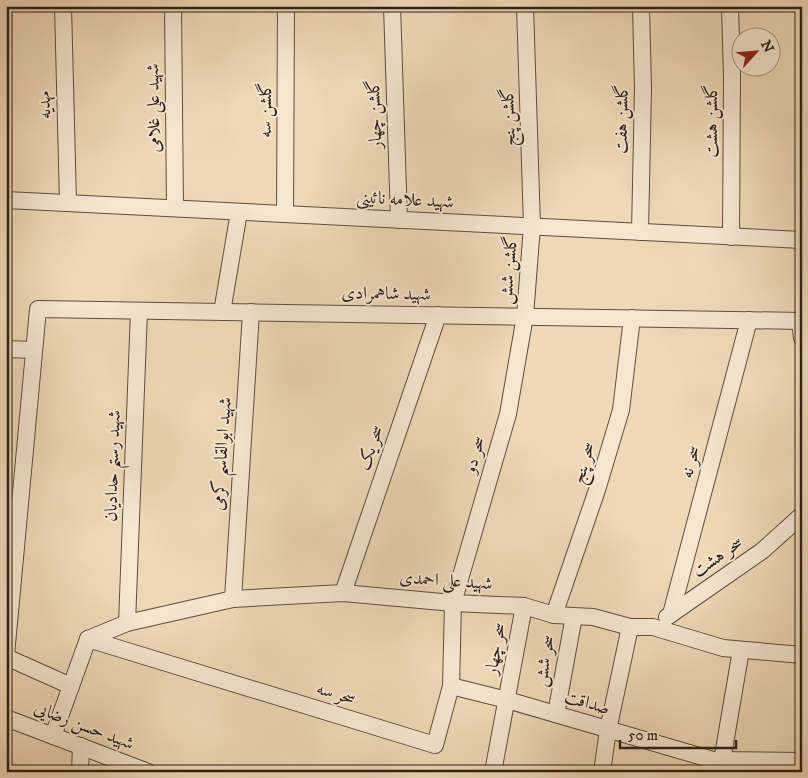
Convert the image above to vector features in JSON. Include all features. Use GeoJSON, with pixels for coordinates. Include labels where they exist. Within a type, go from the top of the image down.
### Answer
{"type":"FeatureCollection","features":[{"type":"Feature","properties":{"kind":"street","name":"مهدیه"},"geometry":{"type":"LineString","coordinates":[[63,6],[68,203]]}},
{"type":"Feature","properties":{"kind":"street","name":"شهید علی غلامی"},"geometry":{"type":"LineString","coordinates":[[173,6],[175,208]]}},
{"type":"Feature","properties":{"kind":"street","name":"گلشن سه"},"geometry":{"type":"LineString","coordinates":[[285,214],[286,6]]}},
{"type":"Feature","properties":{"kind":"street","name":"گلشن چهار"},"geometry":{"type":"LineString","coordinates":[[392,6],[399,220]]}},
{"type":"Feature","properties":{"kind":"street","name":"گلشن پنج"},"geometry":{"type":"LineString","coordinates":[[525,6],[532,226]]}},
{"type":"Feature","properties":{"kind":"street","name":"گلشن هفت"},"geometry":{"type":"LineString","coordinates":[[640,232],[643,89],[641,6]]}},
{"type":"Feature","properties":{"kind":"street","name":"گلشن هشت"},"geometry":{"type":"LineString","coordinates":[[730,6],[732,237]]}},
{"type":"Feature","properties":{"kind":"street","name":"شهید علامه‌ نائینی"},"geometry":{"type":"LineString","coordinates":[[6,200],[802,240]]}},
{"type":"Feature","properties":{"kind":"street"},"geometry":{"type":"LineString","coordinates":[[222,312],[239,212]]}},
{"type":"Feature","properties":{"kind":"street","name":"گلشن شش"},"geometry":{"type":"LineString","coordinates":[[525,316],[532,226]]}},
{"type":"Feature","properties":{"kind":"street","name":"شهید شاهمرادی"},"geometry":{"type":"LineString","coordinates":[[34,350],[38,309],[801,321]]}},
{"type":"Feature","properties":{"kind":"street","name":"شهید رستم حدادیان"},"geometry":{"type":"LineString","coordinates":[[128,623],[139,311]]}},
{"type":"Feature","properties":{"kind":"street","name":"شهید ابوالقاسم کرمی"},"geometry":{"type":"LineString","coordinates":[[233,598],[250,312]]}},
{"type":"Feature","properties":{"kind":"street","name":"سحر یک"},"geometry":{"type":"LineString","coordinates":[[343,593],[438,315]]}},
{"type":"Feature","properties":{"kind":"street","name":"سحر دو"},"geometry":{"type":"LineString","coordinates":[[453,603],[508,414],[525,316]]}},
{"type":"Feature","properties":{"kind":"street","name":"سحر پنج"},"geometry":{"type":"LineString","coordinates":[[554,616],[597,490],[621,410],[632,318]]}},
{"type":"Feature","properties":{"kind":"street","name":"سحر نه"},"geometry":{"type":"LineString","coordinates":[[671,614],[749,320]]}},
{"type":"Feature","properties":{"kind":"street"},"geometry":{"type":"LineString","coordinates":[[801,321],[802,338]]}},
{"type":"Feature","properties":{"kind":"street"},"geometry":{"type":"LineString","coordinates":[[6,349],[34,350],[6,656],[71,686]]}},
{"type":"Feature","properties":{"kind":"street","name":"سحر هشت"},"geometry":{"type":"LineString","coordinates":[[653,627],[762,551],[802,515]]}},
{"type":"Feature","properties":{"kind":"street","name":"شهید علی احمدی"},"geometry":{"type":"LineString","coordinates":[[88,639],[128,623],[233,598],[343,593],[453,603],[524,606],[554,616],[593,617],[630,627],[653,627],[723,648],[802,655]]}},
{"type":"Feature","properties":{"kind":"street","name":"سحر سه"},"geometry":{"type":"LineString","coordinates":[[88,639],[435,745],[451,686],[453,603]]}},
{"type":"Feature","properties":{"kind":"street","name":"سحر چهار"},"geometry":{"type":"LineString","coordinates":[[493,772],[524,606]]}},
{"type":"Feature","properties":{"kind":"street","name":"سحر شش"},"geometry":{"type":"LineString","coordinates":[[556,714],[574,616]]}},
{"type":"Feature","properties":{"kind":"street"},"geometry":{"type":"LineString","coordinates":[[602,772],[608,730],[630,627]]}},
{"type":"Feature","properties":{"kind":"street"},"geometry":{"type":"LineString","coordinates":[[53,736],[88,639]]}},
{"type":"Feature","properties":{"kind":"street"},"geometry":{"type":"LineString","coordinates":[[715,764],[741,650]]}},
{"type":"Feature","properties":{"kind":"street","name":"صداقت"},"geometry":{"type":"LineString","coordinates":[[451,686],[556,714],[715,764],[802,761]]}},
{"type":"Feature","properties":{"kind":"street","name":"شهید حسن رضایی"},"geometry":{"type":"LineString","coordinates":[[6,718],[148,772]]}},
{"type":"Feature","properties":{"kind":"street"},"geometry":{"type":"LineString","coordinates":[[80,772],[81,746]]}}]}
